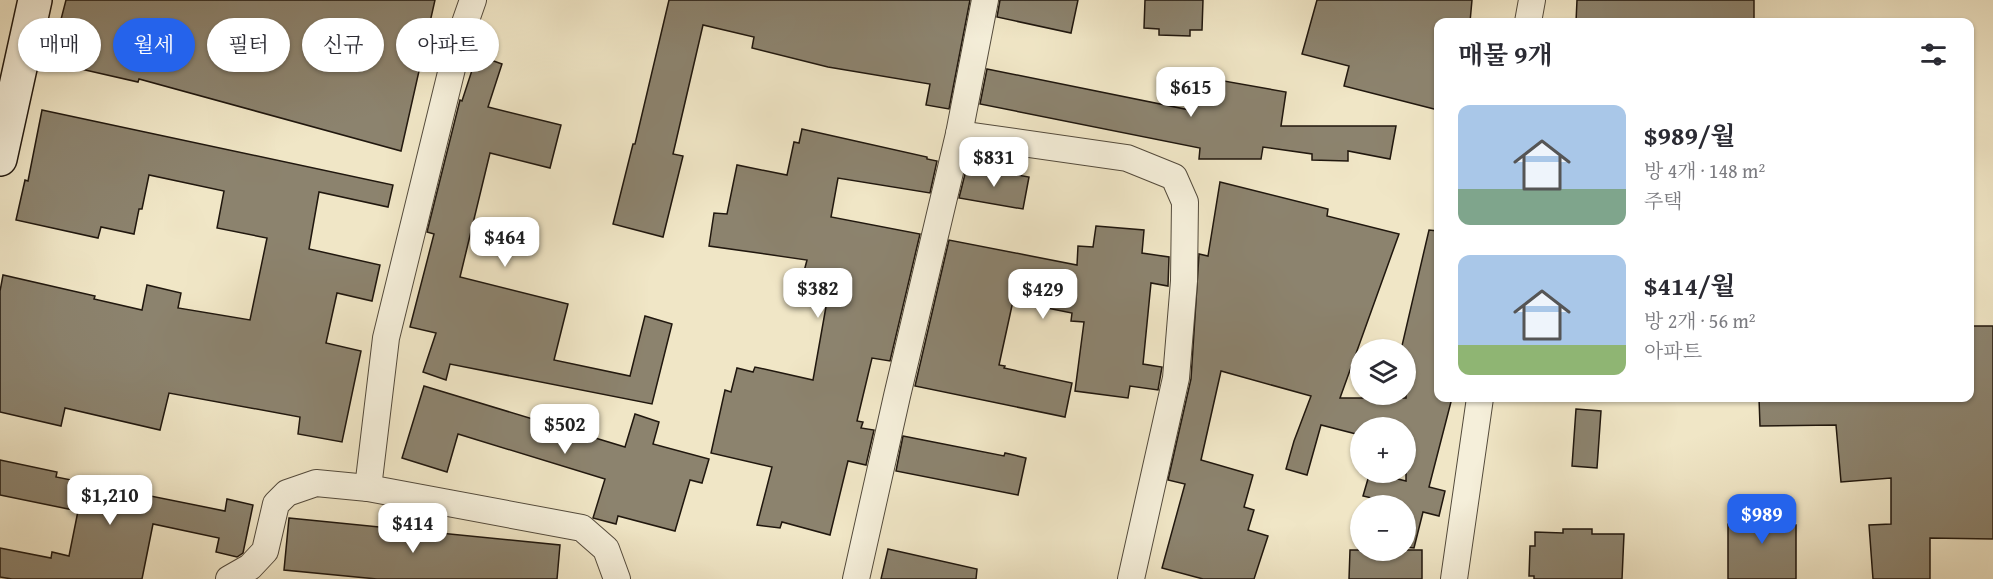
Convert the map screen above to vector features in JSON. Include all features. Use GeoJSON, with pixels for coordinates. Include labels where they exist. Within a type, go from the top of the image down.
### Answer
{"type":"FeatureCollection","features":[{"type":"Feature","properties":{"kind":"street"},"geometry":{"type":"LineString","coordinates":[[0,159],[34,0]]}},
{"type":"Feature","properties":{"kind":"street"},"geometry":{"type":"LineString","coordinates":[[368,488],[386,338],[459,40],[473,0]]}},
{"type":"Feature","properties":{"kind":"street"},"geometry":{"type":"LineString","coordinates":[[856,579],[959,134],[985,0]]}},
{"type":"Feature","properties":{"kind":"street"},"geometry":{"type":"LineString","coordinates":[[1529,18],[1532,0]]}},
{"type":"Feature","properties":{"kind":"street"},"geometry":{"type":"LineString","coordinates":[[959,134],[1127,158],[1174,177],[1185,202],[1184,281],[1176,378],[1131,579]]}},
{"type":"Feature","properties":{"kind":"street"},"geometry":{"type":"LineString","coordinates":[[1454,579],[1479,402]]}},
{"type":"Feature","properties":{"kind":"street"},"geometry":{"type":"LineString","coordinates":[[229,579],[250,567],[265,551],[276,504],[287,493],[316,483],[368,488],[582,528],[606,549],[617,579]]}},
{"type":"Feature","properties":{"kind":"building"},"geometry":{"type":"Polygon","coordinates":[[[66,0],[435,0],[431,18],[396,18],[396,72],[419,72],[401,151],[139,79],[138,82],[94,72],[101,72],[101,18],[61,18],[66,0]]]}},
{"type":"Feature","properties":{"kind":"building"},"geometry":{"type":"Polygon","coordinates":[[[669,0],[970,0],[949,109],[926,105],[930,84],[828,67],[752,48],[754,37],[703,25],[673,154],[683,156],[663,237],[613,224],[633,144],[635,144],[669,0]]]}},
{"type":"Feature","properties":{"kind":"building"},"geometry":{"type":"Polygon","coordinates":[[[1000,0],[1078,0],[1071,33],[997,17],[1000,0]]]}},
{"type":"Feature","properties":{"kind":"building"},"geometry":{"type":"Polygon","coordinates":[[[1145,0],[1203,0],[1202,30],[1190,30],[1190,36],[1159,35],[1159,29],[1144,28],[1145,0]]]}},
{"type":"Feature","properties":{"kind":"building"},"geometry":{"type":"Polygon","coordinates":[[[1317,0],[1472,0],[1470,18],[1434,18],[1434,109],[1344,86],[1349,66],[1302,54],[1317,0]]]}},
{"type":"Feature","properties":{"kind":"building"},"geometry":{"type":"Polygon","coordinates":[[[1577,0],[1754,0],[1754,18],[1576,18],[1577,0]]]}},
{"type":"Feature","properties":{"kind":"building"},"geometry":{"type":"Polygon","coordinates":[[[499,63],[502,64],[488,107],[561,125],[550,168],[490,153],[460,277],[568,304],[554,360],[630,376],[645,316],[672,324],[652,404],[450,364],[446,380],[423,372],[436,333],[410,327],[434,234],[427,232],[460,100],[462,101],[471,72],[499,72],[499,63]]]}},
{"type":"Feature","properties":{"kind":"building"},"geometry":{"type":"Polygon","coordinates":[[[987,69],[1190,110],[1196,76],[1286,92],[1281,126],[1396,126],[1390,159],[1348,151],[1348,161],[1312,160],[1312,154],[1263,147],[1261,159],[1199,159],[1200,148],[980,104],[987,69]]]}},
{"type":"Feature","properties":{"kind":"building"},"geometry":{"type":"Polygon","coordinates":[[[42,110],[393,185],[388,207],[319,192],[309,249],[380,265],[372,301],[337,293],[326,343],[361,351],[342,442],[298,434],[300,417],[169,393],[160,430],[65,408],[61,426],[0,412],[0,291],[3,275],[95,296],[94,299],[142,310],[147,285],[181,293],[178,308],[250,320],[267,238],[217,228],[224,191],[149,175],[134,234],[101,227],[98,238],[16,220],[25,180],[28,181],[42,110]]]}},
{"type":"Feature","properties":{"kind":"building"},"geometry":{"type":"Polygon","coordinates":[[[802,129],[937,161],[930,193],[838,178],[831,217],[920,234],[890,361],[872,358],[857,421],[863,422],[861,428],[874,430],[866,465],[848,461],[830,535],[782,522],[780,528],[757,525],[772,467],[711,453],[725,390],[731,392],[737,368],[753,372],[755,367],[813,380],[827,301],[798,294],[807,260],[709,246],[714,213],[727,214],[737,165],[787,175],[794,142],[799,143],[802,129]]]}},
{"type":"Feature","properties":{"kind":"building"},"geometry":{"type":"Polygon","coordinates":[[[967,166],[1029,177],[1023,209],[959,198],[967,166]]]}},
{"type":"Feature","properties":{"kind":"building"},"geometry":{"type":"Polygon","coordinates":[[[1220,182],[1328,209],[1327,216],[1399,234],[1361,339],[1350,339],[1350,370],[1340,398],[1350,398],[1350,405],[1416,405],[1416,339],[1404,339],[1429,230],[1434,231],[1434,402],[1451,402],[1429,487],[1445,491],[1439,516],[1423,512],[1416,540],[1416,495],[1363,495],[1367,483],[1416,483],[1416,417],[1350,417],[1350,432],[1321,425],[1307,475],[1286,469],[1311,396],[1221,371],[1201,460],[1253,475],[1244,507],[1254,510],[1248,530],[1268,536],[1254,579],[1203,579],[1162,568],[1185,484],[1168,480],[1191,379],[1199,254],[1208,256],[1220,182]]]}},
{"type":"Feature","properties":{"kind":"building"},"geometry":{"type":"Polygon","coordinates":[[[1096,226],[1144,230],[1142,253],[1169,257],[1168,286],[1151,283],[1143,364],[1162,367],[1158,390],[1130,386],[1128,398],[1075,391],[1084,322],[1071,321],[1072,313],[1013,301],[999,365],[1072,383],[1065,417],[915,386],[949,240],[1077,265],[1078,246],[1093,247],[1096,226]]]}},
{"type":"Feature","properties":{"kind":"building"},"geometry":{"type":"Polygon","coordinates":[[[1974,326],[1993,326],[1993,539],[1930,538],[1930,579],[1873,579],[1869,525],[1891,524],[1891,478],[1841,482],[1836,425],[1760,426],[1759,402],[1974,402],[1974,326]]]}},
{"type":"Feature","properties":{"kind":"building"},"geometry":{"type":"Polygon","coordinates":[[[424,386],[625,447],[635,414],[659,422],[653,444],[709,459],[702,483],[690,480],[675,531],[618,516],[616,524],[593,518],[605,479],[458,434],[447,472],[402,458],[424,386]]]}},
{"type":"Feature","properties":{"kind":"building"},"geometry":{"type":"Polygon","coordinates":[[[1576,409],[1601,411],[1597,468],[1572,466],[1576,409]]]}},
{"type":"Feature","properties":{"kind":"building"},"geometry":{"type":"Polygon","coordinates":[[[903,436],[1004,456],[1005,453],[1026,458],[1018,495],[896,471],[903,436]]]}},
{"type":"Feature","properties":{"kind":"building"},"geometry":{"type":"Polygon","coordinates":[[[0,460],[57,472],[56,477],[225,511],[227,499],[253,505],[243,553],[237,557],[216,552],[219,538],[153,524],[142,579],[12,579],[0,577],[0,548],[51,558],[52,552],[69,556],[78,511],[0,495],[0,460]]]}},
{"type":"Feature","properties":{"kind":"building"},"geometry":{"type":"Polygon","coordinates":[[[1735,508],[1788,508],[1788,525],[1796,525],[1796,579],[1728,579],[1728,524],[1735,525],[1735,508]]]}},
{"type":"Feature","properties":{"kind":"building"},"geometry":{"type":"Polygon","coordinates":[[[289,518],[560,545],[557,579],[377,579],[284,570],[289,518]]]}},
{"type":"Feature","properties":{"kind":"building"},"geometry":{"type":"Polygon","coordinates":[[[1563,529],[1592,529],[1592,534],[1624,534],[1622,579],[1534,579],[1534,576],[1529,576],[1530,546],[1535,546],[1535,532],[1563,533],[1563,529]]]}},
{"type":"Feature","properties":{"kind":"building"},"geometry":{"type":"Polygon","coordinates":[[[888,549],[977,569],[976,579],[881,579],[888,549]]]}},
{"type":"Feature","properties":{"kind":"building"},"geometry":{"type":"Polygon","coordinates":[[[1350,550],[1350,561],[1416,561],[1416,550],[1422,550],[1422,579],[1349,579],[1350,550]]]}}]}
